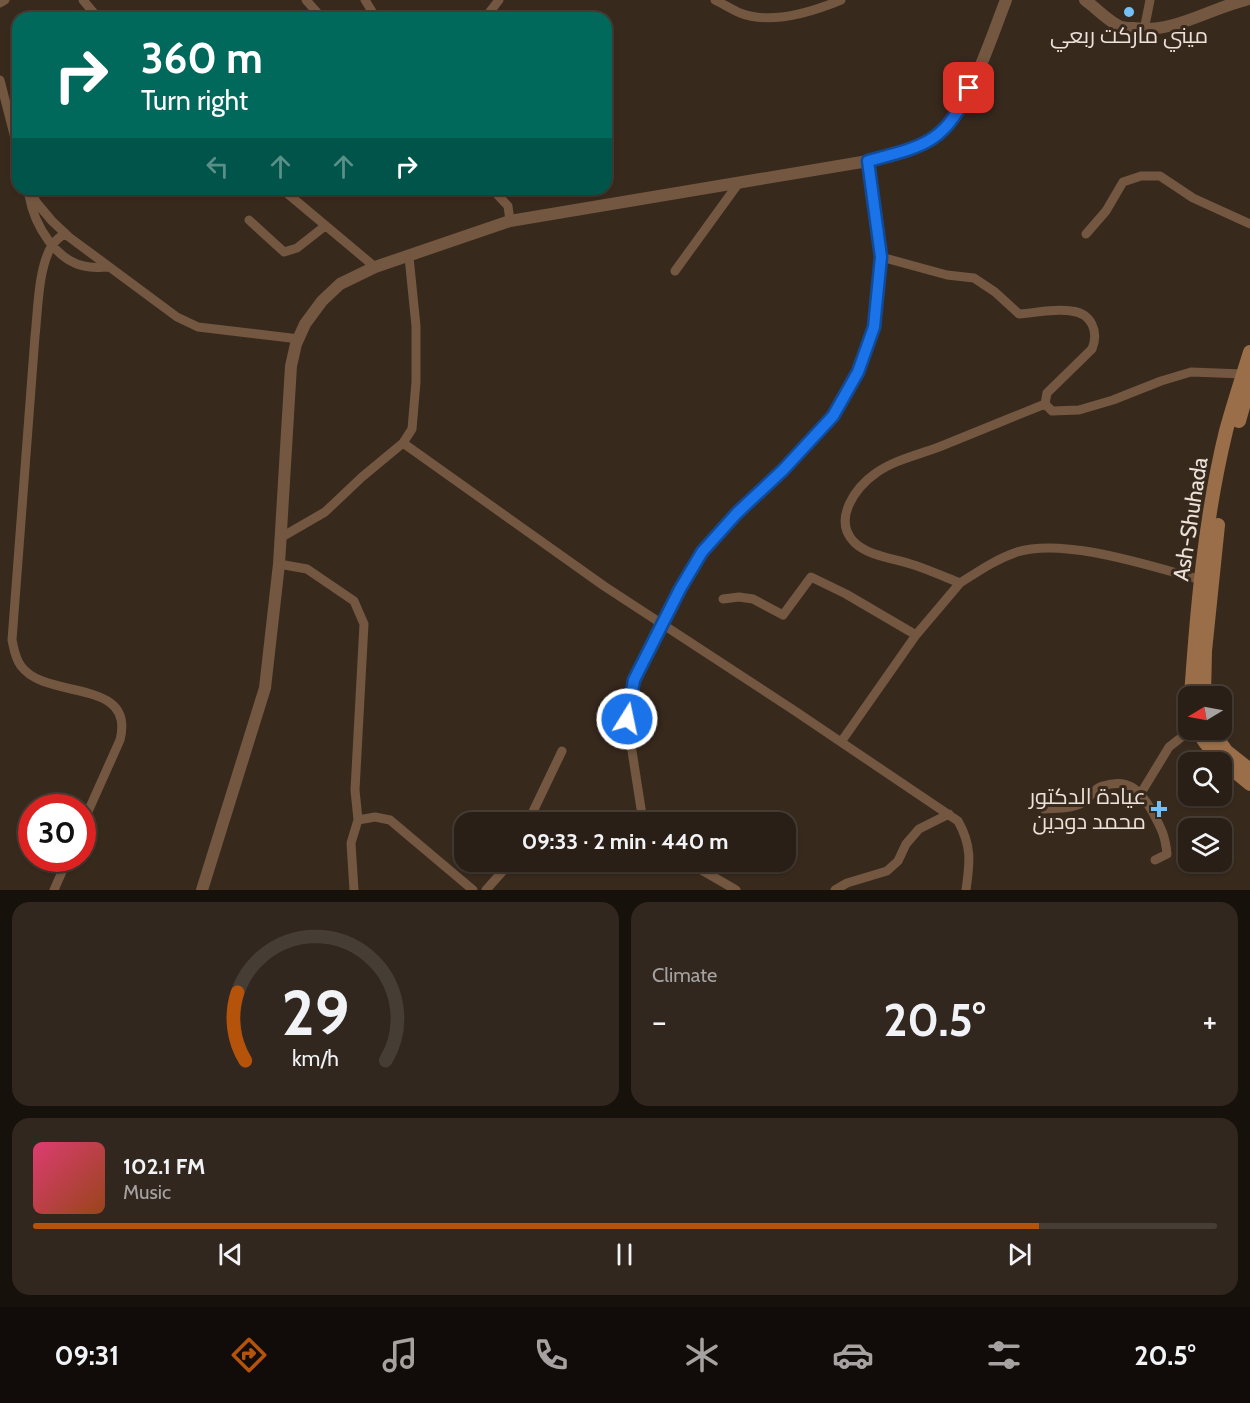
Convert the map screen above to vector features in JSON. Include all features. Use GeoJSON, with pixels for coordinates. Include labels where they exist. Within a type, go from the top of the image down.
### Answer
{"type":"FeatureCollection","features":[{"type":"Feature","properties":{"kind":"main road","name":"Ash-Shuhada"},"geometry":{"type":"LineString","coordinates":[[1204,686],[1206,640],[1223,488],[1249,356]]}},
{"type":"Feature","properties":{"kind":"main road","name":"Ash-Shuhada"},"geometry":{"type":"LineString","coordinates":[[1192,686],[1202,580],[1215,484],[1226,432],[1246,378]]}},
{"type":"Feature","properties":{"kind":"main road"},"geometry":{"type":"LineString","coordinates":[[1204,740],[1214,752],[1250,784]]}},
{"type":"Feature","properties":{"kind":"main road"},"geometry":{"type":"LineString","coordinates":[[1218,740],[1226,751],[1250,770]]}},
{"type":"Feature","properties":{"kind":"street"},"geometry":{"type":"LineString","coordinates":[[0,3],[5,0]]}},
{"type":"Feature","properties":{"kind":"street"},"geometry":{"type":"LineString","coordinates":[[83,0],[93,12]]}},
{"type":"Feature","properties":{"kind":"street"},"geometry":{"type":"LineString","coordinates":[[306,0],[317,12]]}},
{"type":"Feature","properties":{"kind":"street"},"geometry":{"type":"LineString","coordinates":[[490,12],[499,0]]}},
{"type":"Feature","properties":{"kind":"street"},"geometry":{"type":"LineString","coordinates":[[715,0],[742,14],[763,17],[789,16],[841,0]]}},
{"type":"Feature","properties":{"kind":"street"},"geometry":{"type":"LineString","coordinates":[[202,890],[265,688],[279,564],[291,366],[305,324],[322,301],[340,284],[375,267],[510,221],[868,161],[929,142],[941,133],[962,107],[1006,0]]}},
{"type":"Feature","properties":{"kind":"street"},"geometry":{"type":"LineString","coordinates":[[1085,0],[1120,26],[1144,30],[1162,29],[1180,24],[1232,2],[1246,0]]}},
{"type":"Feature","properties":{"kind":"street"},"geometry":{"type":"LineString","coordinates":[[1144,30],[1150,0]]}},
{"type":"Feature","properties":{"kind":"street"},"geometry":{"type":"LineString","coordinates":[[0,80],[12,127]]}},
{"type":"Feature","properties":{"kind":"street"},"geometry":{"type":"LineString","coordinates":[[642,812],[627,719],[634,680],[702,552],[737,513],[783,470],[833,416],[858,372],[874,327],[881,257],[868,161]]}},
{"type":"Feature","properties":{"kind":"street"},"geometry":{"type":"LineString","coordinates":[[1086,234],[1106,211],[1124,182],[1141,176],[1160,176],[1193,198],[1250,224]]}},
{"type":"Feature","properties":{"kind":"street"},"geometry":{"type":"LineString","coordinates":[[675,271],[738,184]]}},
{"type":"Feature","properties":{"kind":"street"},"geometry":{"type":"LineString","coordinates":[[30,195],[31,208],[41,231],[52,245],[70,260],[88,267],[109,267]]}},
{"type":"Feature","properties":{"kind":"street"},"geometry":{"type":"LineString","coordinates":[[32,195],[52,221],[65,233],[177,317],[198,327],[299,339]]}},
{"type":"Feature","properties":{"kind":"street"},"geometry":{"type":"LineString","coordinates":[[289,195],[375,267]]}},
{"type":"Feature","properties":{"kind":"street"},"geometry":{"type":"LineString","coordinates":[[498,195],[508,206],[510,221]]}},
{"type":"Feature","properties":{"kind":"street"},"geometry":{"type":"LineString","coordinates":[[249,220],[284,252],[297,248],[325,226]]}},
{"type":"Feature","properties":{"kind":"street"},"geometry":{"type":"LineString","coordinates":[[65,233],[52,245],[44,264],[34,336],[12,640],[15,656],[22,668],[35,678],[103,698],[117,708],[123,728],[96,794]]}},
{"type":"Feature","properties":{"kind":"street"},"geometry":{"type":"LineString","coordinates":[[280,538],[324,512],[403,443],[412,429],[416,382],[416,326],[409,257]]}},
{"type":"Feature","properties":{"kind":"street"},"geometry":{"type":"LineString","coordinates":[[881,257],[947,274],[974,278],[996,292],[1019,314],[1072,310],[1085,315],[1095,332],[1092,350],[1047,393],[1045,404]]}},
{"type":"Feature","properties":{"kind":"street"},"geometry":{"type":"LineString","coordinates":[[1045,404],[1052,411],[1079,410],[1191,372],[1246,378]]}},
{"type":"Feature","properties":{"kind":"street"},"geometry":{"type":"LineString","coordinates":[[960,583],[913,564],[884,557],[855,544],[846,525],[849,504],[867,480],[885,467],[1045,404]]}},
{"type":"Feature","properties":{"kind":"street"},"geometry":{"type":"LineString","coordinates":[[403,443],[604,586],[958,821],[966,836],[969,851],[966,890]]}},
{"type":"Feature","properties":{"kind":"street"},"geometry":{"type":"LineString","coordinates":[[841,742],[916,635],[960,583],[996,560],[1019,551],[1045,547],[1111,556],[1202,580]]}},
{"type":"Feature","properties":{"kind":"street"},"geometry":{"type":"LineString","coordinates":[[279,564],[307,570],[354,601],[364,624],[355,790],[358,820],[351,843],[354,890]]}},
{"type":"Feature","properties":{"kind":"street"},"geometry":{"type":"LineString","coordinates":[[723,599],[753,599],[783,615],[811,578],[846,594],[916,635]]}},
{"type":"Feature","properties":{"kind":"street"},"geometry":{"type":"LineString","coordinates":[[1141,793],[1169,747],[1179,740]]}},
{"type":"Feature","properties":{"kind":"street"},"geometry":{"type":"LineString","coordinates":[[533,812],[562,751]]}},
{"type":"Feature","properties":{"kind":"street"},"geometry":{"type":"LineString","coordinates":[[1044,808],[1068,807],[1082,803],[1095,790],[1104,786],[1127,785],[1141,793],[1165,834],[1167,854],[1155,860]]}},
{"type":"Feature","properties":{"kind":"street"},"geometry":{"type":"LineString","coordinates":[[835,890],[847,883],[887,872],[898,861],[906,844],[919,829],[949,814]]}},
{"type":"Feature","properties":{"kind":"street"},"geometry":{"type":"LineString","coordinates":[[358,820],[375,817],[390,820],[472,890]]}},
{"type":"Feature","properties":{"kind":"street"},"geometry":{"type":"LineString","coordinates":[[54,890],[62,872]]}},
{"type":"Feature","properties":{"kind":"street"},"geometry":{"type":"LineString","coordinates":[[486,890],[502,872]]}},
{"type":"Feature","properties":{"kind":"street"},"geometry":{"type":"LineString","coordinates":[[705,872],[736,890]]}},
{"type":"Feature","properties":{"kind":"place","name":"ميني ماركت ربعي"},"geometry":{"type":"Point","coordinates":[1129,12]}},
{"type":"Feature","properties":{"kind":"place","name":"عيادة الدكتور محمد دودين"},"geometry":{"type":"Point","coordinates":[1159,809]}},
{"type":"Feature","properties":{"kind":"route"},"geometry":{"type":"LineString","coordinates":[[627,719],[634,680],[680,589],[702,552],[737,513],[783,470],[833,416],[858,372],[874,327],[881,257],[868,161],[929,142],[953,120],[962,107],[969,88]]}}]}
